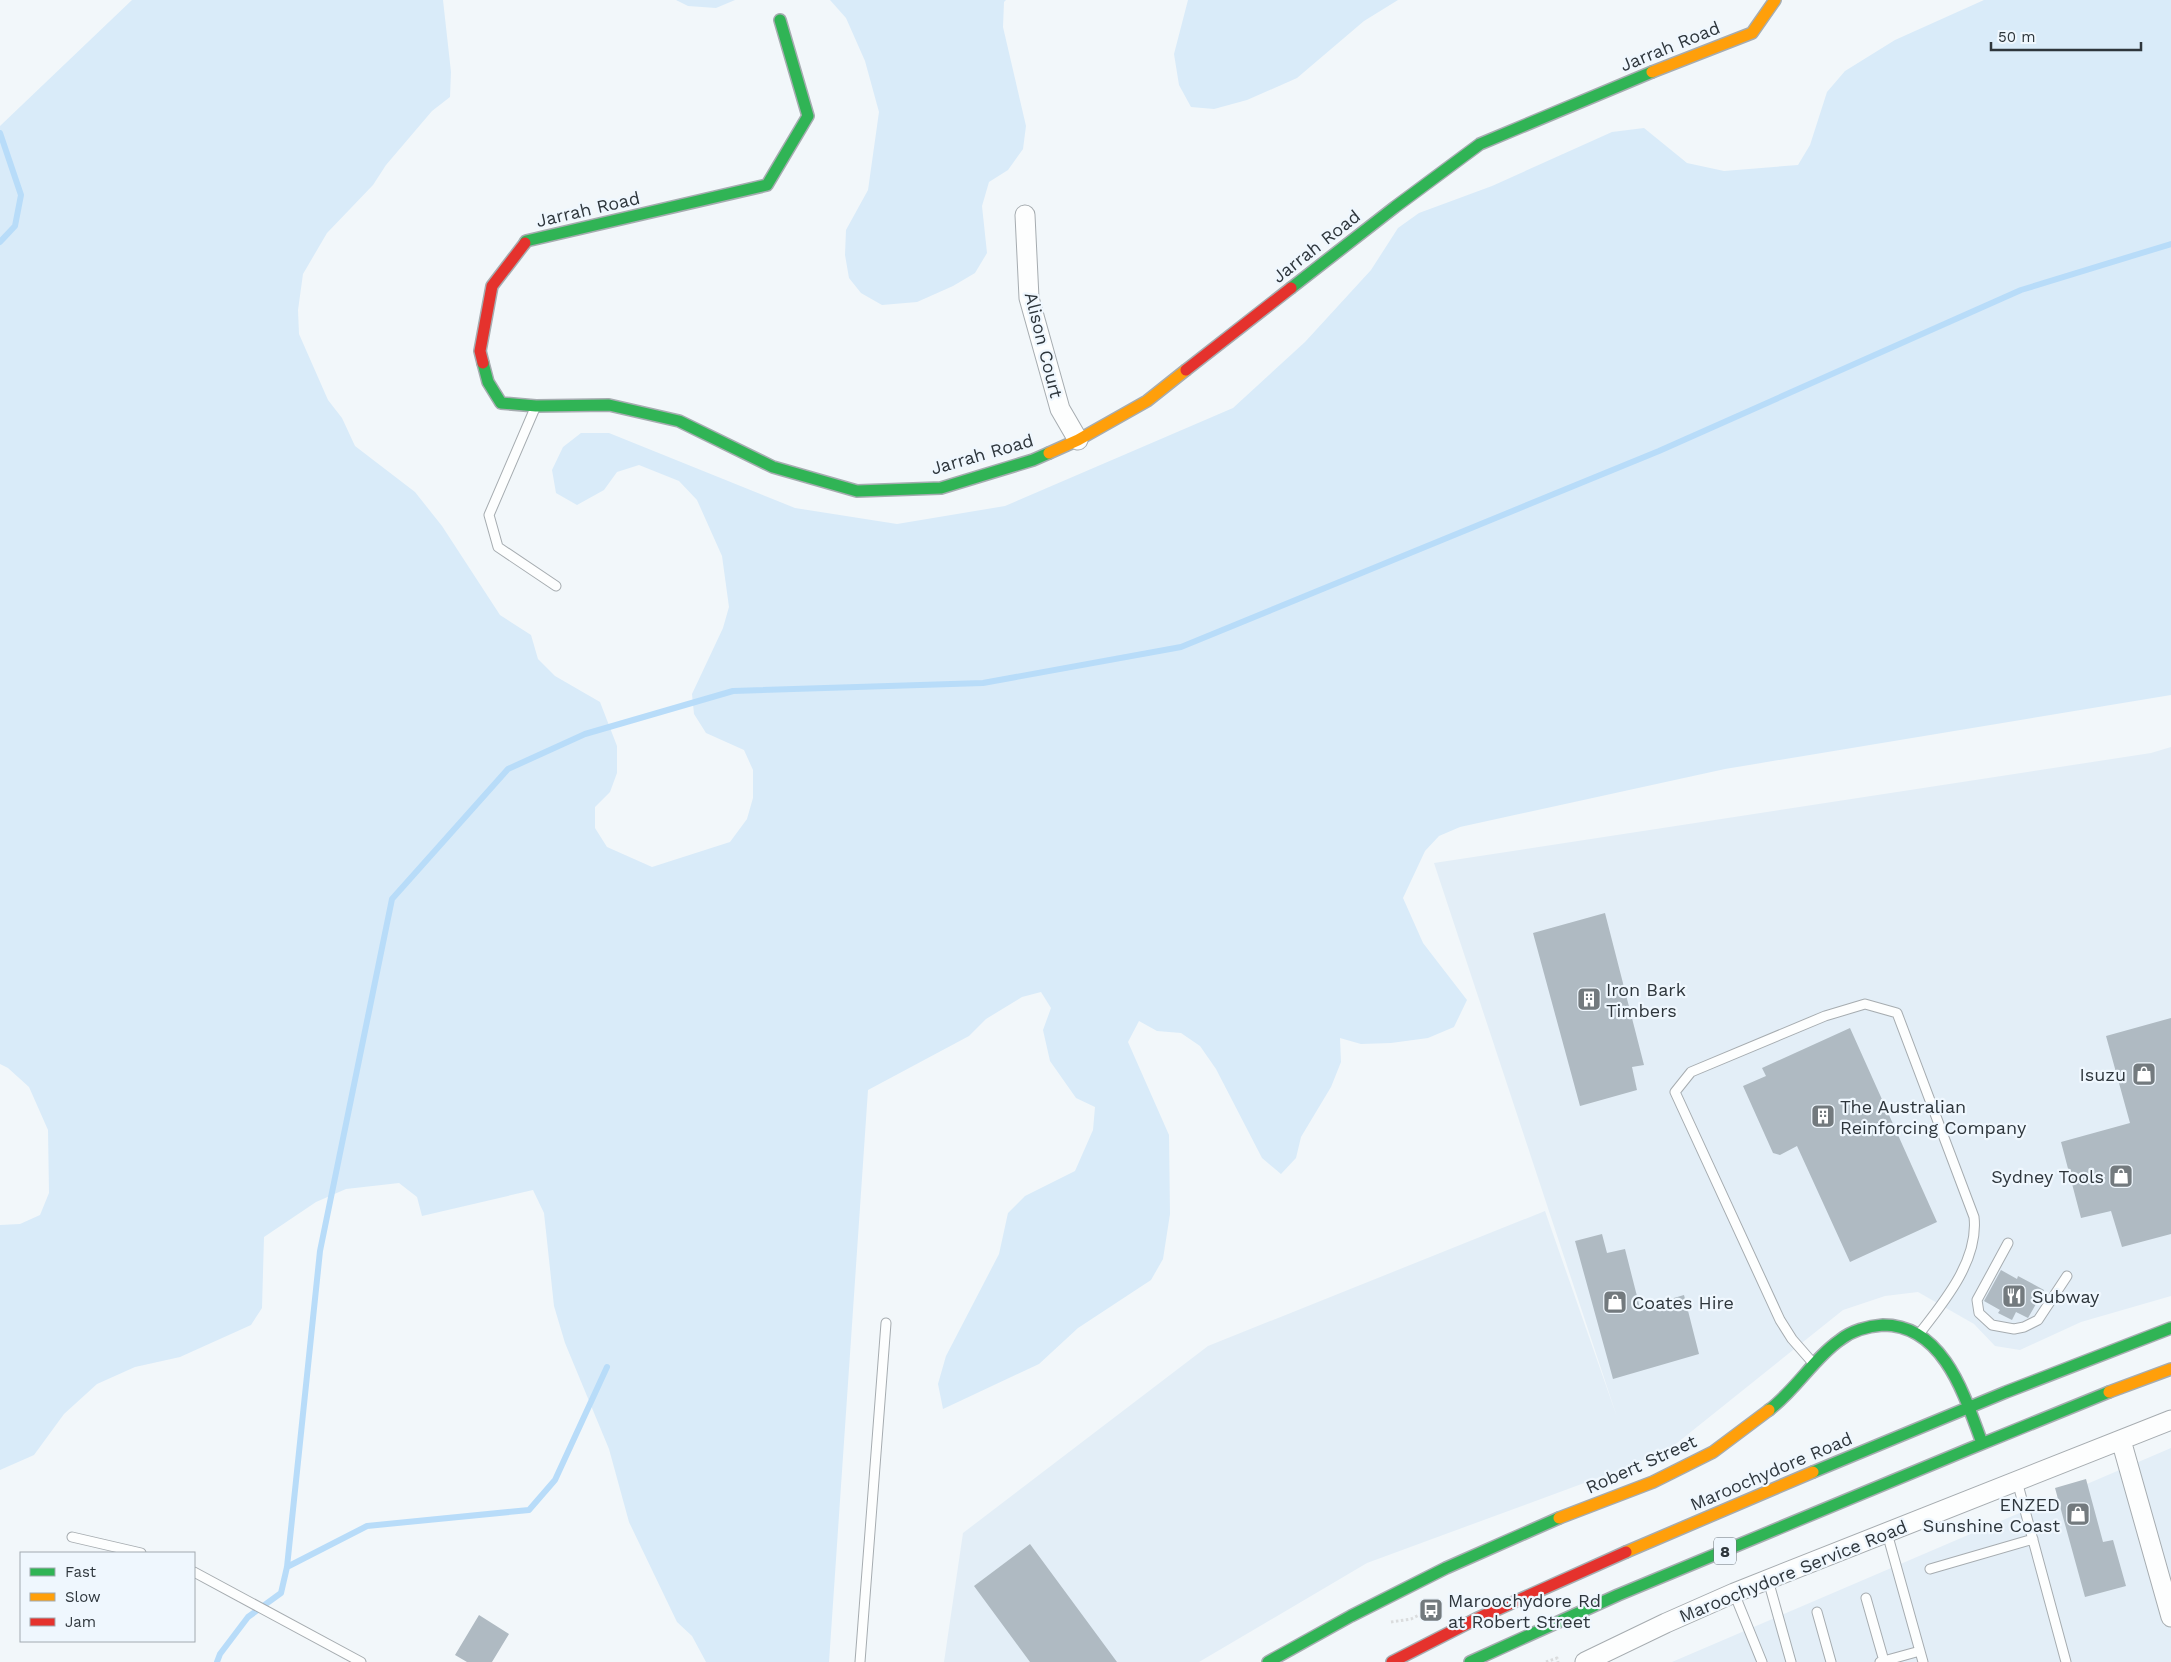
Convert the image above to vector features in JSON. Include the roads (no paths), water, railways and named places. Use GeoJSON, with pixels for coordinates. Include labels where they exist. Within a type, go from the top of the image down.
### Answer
{"type":"FeatureCollection","features":[{"type":"Feature","properties":{"kind":"main road","name":"Jarrah Road"},"geometry":{"type":"LineString","coordinates":[[780,20],[808,116],[768,185],[526,241],[492,286],[480,351],[488,382],[501,403],[536,406],[609,405],[679,421],[773,467],[857,491],[941,488],[1033,460],[1078,440],[1148,401],[1395,207],[1480,144],[1595,95],[1752,32],[1775,0]]}},
{"type":"Feature","properties":{"kind":"main road","name":"Robert Street"},"geometry":{"type":"LineString","coordinates":[[1268,1662],[1358,1612],[1446,1568],[1560,1517],[1653,1482],[1713,1452],[1776,1405],[1839,1340],[1850,1333],[1864,1328],[1888,1326],[1904,1329],[1918,1334],[1932,1345],[1948,1365],[1968,1407],[1982,1443]]}},
{"type":"Feature","properties":{"kind":"main road","name":"Maroochydore Road"},"geometry":{"type":"LineString","coordinates":[[1392,1662],[1440,1636],[1558,1580],[1968,1407],[2171,1328]]}},
{"type":"Feature","properties":{"kind":"main road","name":"8"},"geometry":{"type":"LineString","coordinates":[[1470,1662],[1530,1632],[1598,1603],[1982,1443],[2171,1369]]}},
{"type":"Feature","properties":{"kind":"street","name":"Alison Court"},"geometry":{"type":"LineString","coordinates":[[1025,215],[1030,298],[1060,409],[1078,440]]}},
{"type":"Feature","properties":{"kind":"street","name":"Maroochydore Service Road"},"geometry":{"type":"LineString","coordinates":[[1585,1662],[1734,1593],[2171,1420]]}},
{"type":"Feature","properties":{"kind":"street"},"geometry":{"type":"LineString","coordinates":[[2121,1440],[2171,1617]]}},
{"type":"Feature","properties":{"kind":"lane"},"geometry":{"type":"LineString","coordinates":[[536,406],[489,515],[498,547],[556,586]]}},
{"type":"Feature","properties":{"kind":"lane"},"geometry":{"type":"LineString","coordinates":[[1815,1365],[1792,1340],[1780,1320],[1675,1092],[1691,1072],[1825,1016],[1865,1004],[1897,1013],[1974,1218],[1975,1233],[1963,1267],[1936,1312],[1918,1334]]}},
{"type":"Feature","properties":{"kind":"lane"},"geometry":{"type":"LineString","coordinates":[[2008,1243],[1976,1300],[1979,1313],[1992,1326],[2014,1329],[2024,1327],[2038,1320],[2067,1276]]}},
{"type":"Feature","properties":{"kind":"lane"},"geometry":{"type":"LineString","coordinates":[[860,1662],[886,1323]]}},
{"type":"Feature","properties":{"kind":"lane"},"geometry":{"type":"LineString","coordinates":[[2017,1480],[2066,1662]]}},
{"type":"Feature","properties":{"kind":"lane"},"geometry":{"type":"LineString","coordinates":[[1886,1534],[1923,1662]]}},
{"type":"Feature","properties":{"kind":"lane"},"geometry":{"type":"LineString","coordinates":[[72,1537],[137,1552]]}},
{"type":"Feature","properties":{"kind":"lane"},"geometry":{"type":"LineString","coordinates":[[1930,1569],[2033,1539]]}},
{"type":"Feature","properties":{"kind":"lane"},"geometry":{"type":"LineString","coordinates":[[195,1573],[361,1662]]}},
{"type":"Feature","properties":{"kind":"lane"},"geometry":{"type":"LineString","coordinates":[[1768,1580],[1790,1662]]}},
{"type":"Feature","properties":{"kind":"lane"},"geometry":{"type":"LineString","coordinates":[[1734,1593],[1762,1662]]}},
{"type":"Feature","properties":{"kind":"lane"},"geometry":{"type":"LineString","coordinates":[[1866,1598],[1882,1662],[1920,1651]]}},
{"type":"Feature","properties":{"kind":"lane"},"geometry":{"type":"LineString","coordinates":[[1817,1612],[1831,1662]]}},
{"type":"Feature","properties":{"kind":"waterway"},"geometry":{"type":"LineString","coordinates":[[0,133],[21,195],[15,226],[0,242]]}},
{"type":"Feature","properties":{"kind":"waterway"},"geometry":{"type":"LineString","coordinates":[[217,1662],[220,1654],[248,1617],[281,1593],[287,1567],[320,1251],[392,899],[508,769],[585,734],[733,691],[983,683],[1181,647],[1659,451],[2021,290],[2171,244]]}},
{"type":"Feature","properties":{"kind":"waterway"},"geometry":{"type":"LineString","coordinates":[[287,1567],[367,1526],[529,1510],[555,1480],[607,1367]]}},
{"type":"Feature","properties":{"kind":"place","name":"Iron Bark Timbers"},"geometry":{"type":"Point","coordinates":[1589,999]}},
{"type":"Feature","properties":{"kind":"place","name":"Isuzu"},"geometry":{"type":"Point","coordinates":[2144,1074]}},
{"type":"Feature","properties":{"kind":"place","name":"The Australian Reinforcing Company"},"geometry":{"type":"Point","coordinates":[1823,1116]}},
{"type":"Feature","properties":{"kind":"place","name":"Sydney Tools"},"geometry":{"type":"Point","coordinates":[2121,1176]}},
{"type":"Feature","properties":{"kind":"place","name":"Subway"},"geometry":{"type":"Point","coordinates":[2014,1296]}},
{"type":"Feature","properties":{"kind":"place","name":"Coates Hire"},"geometry":{"type":"Point","coordinates":[1615,1302]}},
{"type":"Feature","properties":{"kind":"place","name":"ENZED Sunshine Coast"},"geometry":{"type":"Point","coordinates":[2078,1514]}},
{"type":"Feature","properties":{"kind":"place","name":"Maroochydore Rd at Robert Street"},"geometry":{"type":"Point","coordinates":[1431,1610]}}]}
